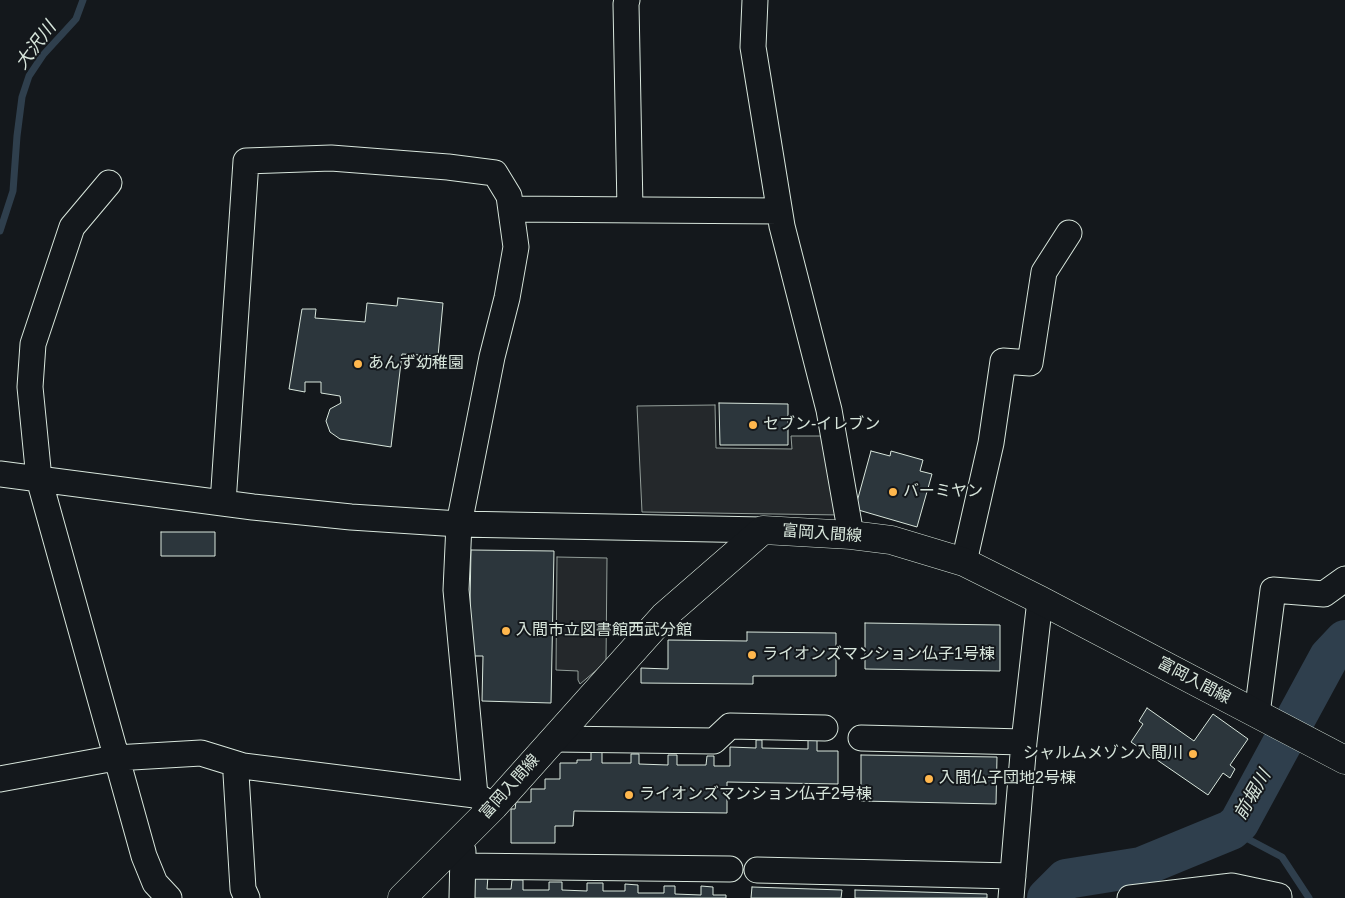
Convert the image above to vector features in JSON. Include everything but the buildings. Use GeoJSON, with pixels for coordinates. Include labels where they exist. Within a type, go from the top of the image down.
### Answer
{"type":"FeatureCollection","features":[{"type":"Feature","properties":{"kind":"main road","name":"富岡入間線"},"geometry":{"type":"LineString","coordinates":[[402,898],[463,838],[484,801],[554,739],[664,616],[763,530],[851,535],[891,540],[964,562],[1345,760]]}},
{"type":"Feature","properties":{"kind":"street"},"geometry":{"type":"LineString","coordinates":[[627,0],[630,210]]}},
{"type":"Feature","properties":{"kind":"street"},"geometry":{"type":"LineString","coordinates":[[754,0],[753,47],[779,211],[829,410],[851,535]]}},
{"type":"Feature","properties":{"kind":"street"},"geometry":{"type":"LineString","coordinates":[[0,779],[116,758],[201,753],[243,766],[484,801],[456,590],[460,524],[492,357],[507,298],[516,247],[509,196],[496,173],[448,167],[332,158],[246,161],[223,503]]}},
{"type":"Feature","properties":{"kind":"street"},"geometry":{"type":"LineString","coordinates":[[108,184],[72,226],[33,344],[30,387],[39,479],[144,856],[155,884],[169,898]]}},
{"type":"Feature","properties":{"kind":"street"},"geometry":{"type":"LineString","coordinates":[[511,209],[779,211]]}},
{"type":"Feature","properties":{"kind":"street"},"geometry":{"type":"LineString","coordinates":[[964,562],[991,443],[1003,361],[1030,363],[1044,272],[1069,232]]}},
{"type":"Feature","properties":{"kind":"street"},"geometry":{"type":"LineString","coordinates":[[0,474],[351,518],[460,524],[763,530]]}},
{"type":"Feature","properties":{"kind":"street"},"geometry":{"type":"LineString","coordinates":[[1267,719],[1273,590],[1324,594],[1345,579]]}},
{"type":"Feature","properties":{"kind":"street"},"geometry":{"type":"LineString","coordinates":[[757,870],[1012,887],[1024,742],[1040,600]]}},
{"type":"Feature","properties":{"kind":"street"},"geometry":{"type":"LineString","coordinates":[[554,739],[714,741],[730,726],[826,728]]}},
{"type":"Feature","properties":{"kind":"street"},"geometry":{"type":"LineString","coordinates":[[862,738],[1024,742]]}},
{"type":"Feature","properties":{"kind":"street"},"geometry":{"type":"LineString","coordinates":[[243,766],[236,774],[244,889],[247,898]]}},
{"type":"Feature","properties":{"kind":"street"},"geometry":{"type":"LineString","coordinates":[[462,898],[463,838]]}},
{"type":"Feature","properties":{"kind":"street"},"geometry":{"type":"LineString","coordinates":[[462,866],[730,869]]}},
{"type":"Feature","properties":{"kind":"street"},"geometry":{"type":"LineString","coordinates":[[1130,898],[1232,886],[1279,896],[1279,898]]}},
{"type":"Feature","properties":{"kind":"shaded area"},"geometry":{"type":"Polygon","coordinates":[[[715,405],[716,448],[792,449],[791,436],[825,436],[841,515],[642,512],[637,406],[715,405]]]}},
{"type":"Feature","properties":{"kind":"shaded area"},"geometry":{"type":"Polygon","coordinates":[[[557,557],[607,558],[606,662],[580,684],[578,671],[556,670],[557,557]]]}},
{"type":"Feature","properties":{"kind":"waterway","name":"大沢川"},"geometry":{"type":"LineString","coordinates":[[0,231],[13,191],[22,97],[29,76],[43,55],[76,19],[83,0]]}},
{"type":"Feature","properties":{"kind":"waterway","name":"前堀川"},"geometry":{"type":"LineString","coordinates":[[1047,898],[1066,879],[1141,867],[1231,830],[1239,823],[1329,657],[1345,640]]}},
{"type":"Feature","properties":{"kind":"waterway"},"geometry":{"type":"LineString","coordinates":[[1231,830],[1282,857],[1309,898]]}},
{"type":"Feature","properties":{"kind":"place","name":"あんず幼稚園"},"geometry":{"type":"Point","coordinates":[358,364]}},
{"type":"Feature","properties":{"kind":"place","name":"セブン-イレブン"},"geometry":{"type":"Point","coordinates":[753,425]}},
{"type":"Feature","properties":{"kind":"place","name":"バーミヤン"},"geometry":{"type":"Point","coordinates":[893,492]}},
{"type":"Feature","properties":{"kind":"place","name":"入間市立図書館西武分館"},"geometry":{"type":"Point","coordinates":[506,631]}},
{"type":"Feature","properties":{"kind":"place","name":"ライオンズマンション仏子1号棟"},"geometry":{"type":"Point","coordinates":[752,655]}},
{"type":"Feature","properties":{"kind":"place","name":"シャルムメゾン入間川"},"geometry":{"type":"Point","coordinates":[1193,754]}},
{"type":"Feature","properties":{"kind":"place","name":"入間仏子団地2号棟"},"geometry":{"type":"Point","coordinates":[929,779]}},
{"type":"Feature","properties":{"kind":"place","name":"ライオンズマンション仏子2号棟"},"geometry":{"type":"Point","coordinates":[629,795]}}]}
